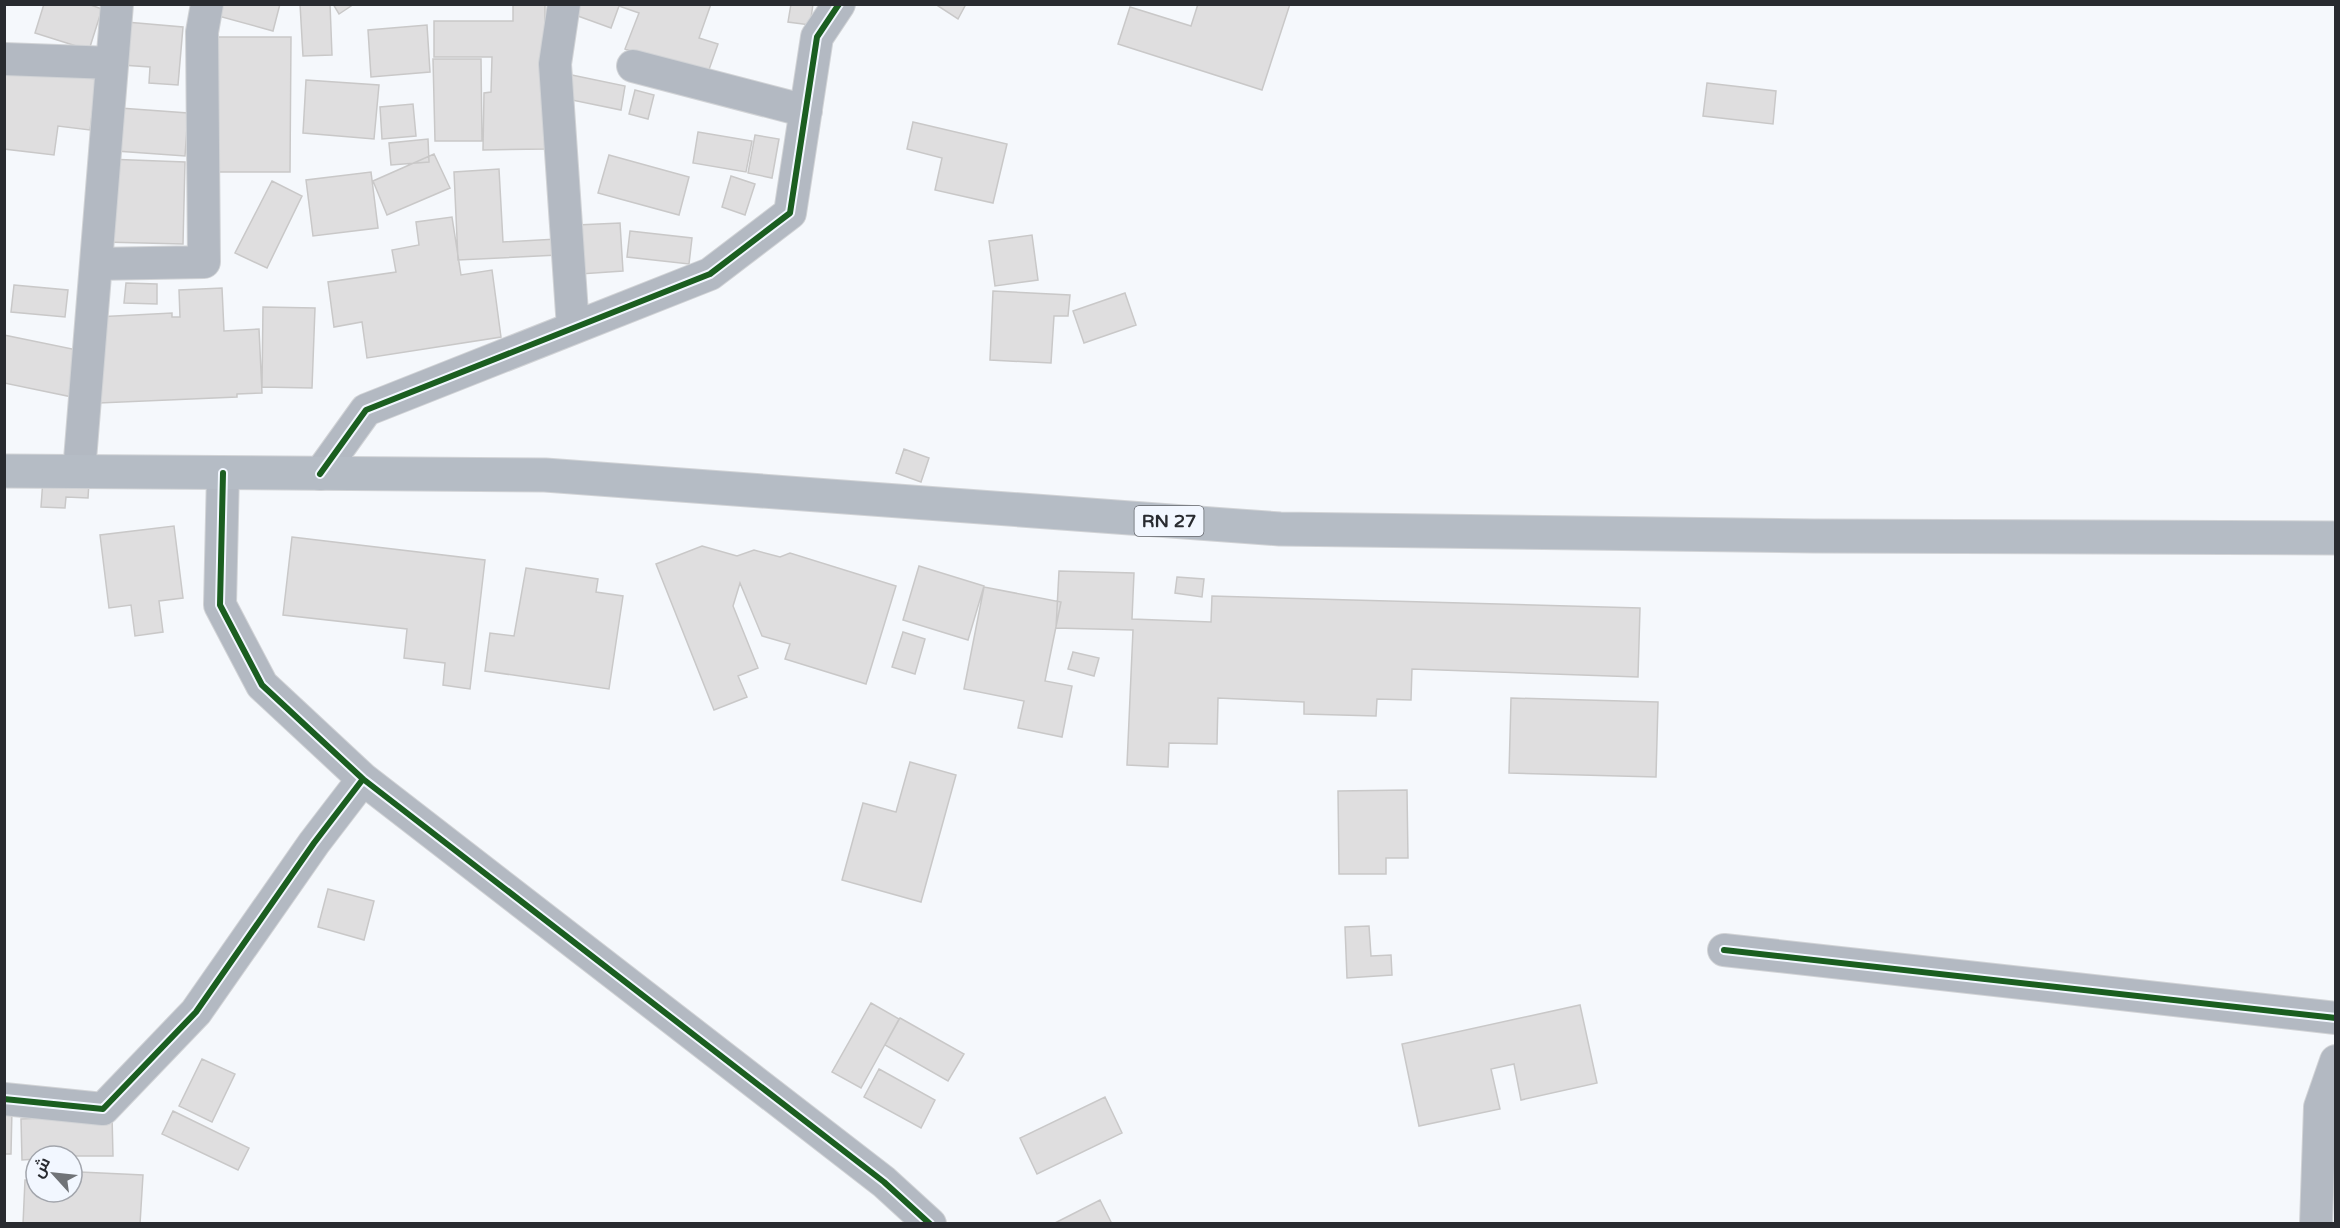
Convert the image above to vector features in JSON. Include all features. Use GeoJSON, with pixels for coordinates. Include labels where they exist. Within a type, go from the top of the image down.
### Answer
{"type":"FeatureCollection","features":[{"type":"Feature","properties":{"kind":"main road","name":"RN 27"},"geometry":{"type":"LineString","coordinates":[[4,471],[545,475],[1280,529],[1814,536],[2336,538]]}},
{"type":"Feature","properties":{"kind":"street"},"geometry":{"type":"LineString","coordinates":[[80,471],[117,4]]}},
{"type":"Feature","properties":{"kind":"street"},"geometry":{"type":"LineString","coordinates":[[96,264],[204,262],[202,32],[207,4]]}},
{"type":"Feature","properties":{"kind":"street"},"geometry":{"type":"LineString","coordinates":[[564,4],[555,64],[573,328]]}},
{"type":"Feature","properties":{"kind":"street"},"geometry":{"type":"LineString","coordinates":[[320,474],[366,410],[710,274],[790,213],[817,37],[839,4]]}},
{"type":"Feature","properties":{"kind":"street"},"geometry":{"type":"LineString","coordinates":[[4,59],[112,63]]}},
{"type":"Feature","properties":{"kind":"street"},"geometry":{"type":"LineString","coordinates":[[633,66],[806,111]]}},
{"type":"Feature","properties":{"kind":"street"},"geometry":{"type":"LineString","coordinates":[[223,473],[220,605],[262,685],[363,779],[884,1182],[930,1224]]}},
{"type":"Feature","properties":{"kind":"street"},"geometry":{"type":"LineString","coordinates":[[4,1099],[103,1109],[196,1012],[314,843],[363,779]]}},
{"type":"Feature","properties":{"kind":"street"},"geometry":{"type":"LineString","coordinates":[[1724,950],[2336,1018]]}},
{"type":"Feature","properties":{"kind":"street"},"geometry":{"type":"LineString","coordinates":[[2316,1224],[2320,1107],[2336,1061]]}},
{"type":"Feature","properties":{"kind":"building"},"geometry":{"type":"Polygon","coordinates":[[[44,4],[88,4],[102,9],[89,50],[35,33],[44,4]]]}},
{"type":"Feature","properties":{"kind":"building"},"geometry":{"type":"Polygon","coordinates":[[[201,4],[280,4],[273,31],[200,11],[201,4]]]}},
{"type":"Feature","properties":{"kind":"building"},"geometry":{"type":"Polygon","coordinates":[[[300,4],[330,4],[332,55],[303,56],[300,4]]]}},
{"type":"Feature","properties":{"kind":"building"},"geometry":{"type":"Polygon","coordinates":[[[333,4],[354,4],[339,14],[333,4]]]}},
{"type":"Feature","properties":{"kind":"building"},"geometry":{"type":"Polygon","coordinates":[[[513,4],[545,4],[545,149],[483,150],[484,93],[491,92],[492,57],[434,57],[434,21],[513,21],[513,4]]]}},
{"type":"Feature","properties":{"kind":"building"},"geometry":{"type":"Polygon","coordinates":[[[554,4],[711,4],[699,38],[718,44],[706,78],[625,49],[639,13],[619,6],[611,28],[553,7],[554,4]]]}},
{"type":"Feature","properties":{"kind":"building"},"geometry":{"type":"Polygon","coordinates":[[[791,4],[813,4],[810,25],[788,22],[791,4]]]}},
{"type":"Feature","properties":{"kind":"building"},"geometry":{"type":"Polygon","coordinates":[[[935,4],[966,4],[958,19],[935,4]]]}},
{"type":"Feature","properties":{"kind":"building"},"geometry":{"type":"Polygon","coordinates":[[[1198,4],[1290,4],[1262,90],[1118,44],[1130,7],[1191,26],[1198,4]]]}},
{"type":"Feature","properties":{"kind":"building"},"geometry":{"type":"Polygon","coordinates":[[[126,22],[183,27],[178,85],[149,83],[150,67],[122,65],[126,22]]]}},
{"type":"Feature","properties":{"kind":"building"},"geometry":{"type":"Polygon","coordinates":[[[427,25],[430,72],[371,77],[368,30],[427,25]]]}},
{"type":"Feature","properties":{"kind":"building"},"geometry":{"type":"Polygon","coordinates":[[[216,37],[291,37],[290,172],[215,172],[216,37]]]}},
{"type":"Feature","properties":{"kind":"building"},"geometry":{"type":"Polygon","coordinates":[[[433,59],[481,59],[482,141],[435,141],[433,59]]]}},
{"type":"Feature","properties":{"kind":"building"},"geometry":{"type":"Polygon","coordinates":[[[4,68],[97,79],[90,130],[58,126],[54,155],[4,149],[4,68]]]}},
{"type":"Feature","properties":{"kind":"building"},"geometry":{"type":"Polygon","coordinates":[[[567,74],[625,86],[621,110],[562,98],[567,74]]]}},
{"type":"Feature","properties":{"kind":"building"},"geometry":{"type":"Polygon","coordinates":[[[306,80],[379,85],[374,139],[303,133],[306,80]]]}},
{"type":"Feature","properties":{"kind":"building"},"geometry":{"type":"Polygon","coordinates":[[[1707,83],[1776,91],[1773,124],[1703,116],[1707,83]]]}},
{"type":"Feature","properties":{"kind":"building"},"geometry":{"type":"Polygon","coordinates":[[[635,90],[654,95],[648,119],[629,114],[635,90]]]}},
{"type":"Feature","properties":{"kind":"building"},"geometry":{"type":"Polygon","coordinates":[[[413,104],[416,136],[382,139],[380,107],[413,104]]]}},
{"type":"Feature","properties":{"kind":"building"},"geometry":{"type":"Polygon","coordinates":[[[120,108],[188,113],[185,156],[116,151],[120,108]]]}},
{"type":"Feature","properties":{"kind":"building"},"geometry":{"type":"Polygon","coordinates":[[[913,122],[1007,144],[993,203],[935,190],[942,158],[907,149],[913,122]]]}},
{"type":"Feature","properties":{"kind":"building"},"geometry":{"type":"Polygon","coordinates":[[[698,132],[752,141],[746,172],[693,163],[698,132]]]}},
{"type":"Feature","properties":{"kind":"building"},"geometry":{"type":"Polygon","coordinates":[[[755,135],[779,139],[772,178],[748,173],[755,135]]]}},
{"type":"Feature","properties":{"kind":"building"},"geometry":{"type":"Polygon","coordinates":[[[428,139],[429,162],[391,165],[389,143],[428,139]]]}},
{"type":"Feature","properties":{"kind":"building"},"geometry":{"type":"Polygon","coordinates":[[[434,154],[450,188],[387,215],[373,181],[434,154]]]}},
{"type":"Feature","properties":{"kind":"building"},"geometry":{"type":"Polygon","coordinates":[[[609,155],[689,177],[679,215],[598,193],[609,155]]]}},
{"type":"Feature","properties":{"kind":"building"},"geometry":{"type":"Polygon","coordinates":[[[106,159],[185,162],[183,244],[103,242],[106,159]]]}},
{"type":"Feature","properties":{"kind":"building"},"geometry":{"type":"Polygon","coordinates":[[[499,169],[503,242],[557,239],[558,255],[458,260],[454,172],[499,169]]]}},
{"type":"Feature","properties":{"kind":"building"},"geometry":{"type":"Polygon","coordinates":[[[371,172],[378,228],[313,236],[306,180],[371,172]]]}},
{"type":"Feature","properties":{"kind":"building"},"geometry":{"type":"Polygon","coordinates":[[[731,176],[755,184],[745,215],[722,207],[731,176]]]}},
{"type":"Feature","properties":{"kind":"building"},"geometry":{"type":"Polygon","coordinates":[[[272,181],[302,196],[267,268],[235,253],[272,181]]]}},
{"type":"Feature","properties":{"kind":"building"},"geometry":{"type":"Polygon","coordinates":[[[452,217],[461,275],[492,270],[501,337],[367,358],[362,322],[334,327],[328,282],[396,272],[392,250],[419,245],[416,222],[452,217]]]}},
{"type":"Feature","properties":{"kind":"building"},"geometry":{"type":"Polygon","coordinates":[[[620,223],[623,271],[580,274],[577,225],[620,223]]]}},
{"type":"Feature","properties":{"kind":"building"},"geometry":{"type":"Polygon","coordinates":[[[630,231],[692,238],[689,264],[627,257],[630,231]]]}},
{"type":"Feature","properties":{"kind":"building"},"geometry":{"type":"Polygon","coordinates":[[[1032,235],[1038,280],[995,286],[989,241],[1032,235]]]}},
{"type":"Feature","properties":{"kind":"building"},"geometry":{"type":"Polygon","coordinates":[[[126,283],[157,284],[157,304],[124,303],[126,283]]]}},
{"type":"Feature","properties":{"kind":"building"},"geometry":{"type":"Polygon","coordinates":[[[14,285],[68,290],[65,317],[11,312],[14,285]]]}},
{"type":"Feature","properties":{"kind":"building"},"geometry":{"type":"Polygon","coordinates":[[[222,288],[224,331],[259,329],[262,393],[237,394],[237,397],[99,403],[96,317],[172,313],[172,317],[180,317],[179,290],[222,288]]]}},
{"type":"Feature","properties":{"kind":"building"},"geometry":{"type":"Polygon","coordinates":[[[993,291],[1070,295],[1068,316],[1054,316],[1051,363],[990,360],[993,291]]]}},
{"type":"Feature","properties":{"kind":"building"},"geometry":{"type":"Polygon","coordinates":[[[1125,293],[1136,325],[1084,343],[1073,311],[1125,293]]]}},
{"type":"Feature","properties":{"kind":"building"},"geometry":{"type":"Polygon","coordinates":[[[263,307],[315,308],[312,388],[262,387],[263,307]]]}},
{"type":"Feature","properties":{"kind":"building"},"geometry":{"type":"Polygon","coordinates":[[[4,335],[87,352],[77,398],[4,383],[4,335]]]}},
{"type":"Feature","properties":{"kind":"building"},"geometry":{"type":"Polygon","coordinates":[[[904,449],[929,458],[921,482],[896,473],[904,449]]]}},
{"type":"Feature","properties":{"kind":"building"},"geometry":{"type":"Polygon","coordinates":[[[43,479],[89,482],[88,498],[66,497],[65,508],[41,507],[43,479]]]}},
{"type":"Feature","properties":{"kind":"building"},"geometry":{"type":"Polygon","coordinates":[[[174,526],[183,598],[159,601],[163,632],[135,636],[131,605],[109,608],[100,535],[174,526]]]}},
{"type":"Feature","properties":{"kind":"building"},"geometry":{"type":"Polygon","coordinates":[[[292,537],[485,560],[470,689],[443,685],[445,663],[404,658],[407,629],[283,615],[292,537]]]}},
{"type":"Feature","properties":{"kind":"building"},"geometry":{"type":"Polygon","coordinates":[[[702,546],[737,556],[754,550],[780,557],[790,553],[896,586],[866,684],[785,659],[790,644],[762,636],[740,583],[733,606],[758,668],[738,676],[747,697],[714,710],[656,564],[702,546]]]}},
{"type":"Feature","properties":{"kind":"building"},"geometry":{"type":"Polygon","coordinates":[[[919,566],[984,586],[968,640],[903,620],[919,566]]]}},
{"type":"Feature","properties":{"kind":"building"},"geometry":{"type":"Polygon","coordinates":[[[526,568],[598,579],[596,592],[623,596],[609,689],[485,671],[490,633],[514,636],[526,568]]]}},
{"type":"Feature","properties":{"kind":"building"},"geometry":{"type":"Polygon","coordinates":[[[1059,571],[1134,573],[1132,619],[1211,622],[1212,596],[1640,608],[1638,677],[1412,669],[1411,700],[1377,699],[1376,716],[1304,714],[1304,702],[1218,698],[1217,744],[1169,743],[1168,767],[1127,765],[1133,630],[1056,628],[1059,571]]]}},
{"type":"Feature","properties":{"kind":"building"},"geometry":{"type":"Polygon","coordinates":[[[1177,577],[1204,579],[1202,597],[1175,593],[1177,577]]]}},
{"type":"Feature","properties":{"kind":"building"},"geometry":{"type":"Polygon","coordinates":[[[984,587],[1061,602],[1045,681],[1072,686],[1062,737],[1018,728],[1024,701],[964,689],[984,587]]]}},
{"type":"Feature","properties":{"kind":"building"},"geometry":{"type":"Polygon","coordinates":[[[903,632],[925,639],[915,674],[892,667],[903,632]]]}},
{"type":"Feature","properties":{"kind":"building"},"geometry":{"type":"Polygon","coordinates":[[[1073,652],[1099,658],[1094,676],[1068,669],[1073,652]]]}},
{"type":"Feature","properties":{"kind":"building"},"geometry":{"type":"Polygon","coordinates":[[[1511,698],[1658,702],[1656,777],[1509,773],[1511,698]]]}},
{"type":"Feature","properties":{"kind":"building"},"geometry":{"type":"Polygon","coordinates":[[[910,762],[956,775],[921,902],[842,880],[863,803],[896,812],[910,762]]]}},
{"type":"Feature","properties":{"kind":"building"},"geometry":{"type":"Polygon","coordinates":[[[1407,790],[1408,858],[1386,858],[1386,874],[1339,874],[1338,791],[1407,790]]]}},
{"type":"Feature","properties":{"kind":"building"},"geometry":{"type":"Polygon","coordinates":[[[328,889],[374,901],[364,940],[318,927],[328,889]]]}},
{"type":"Feature","properties":{"kind":"building"},"geometry":{"type":"Polygon","coordinates":[[[1369,926],[1371,956],[1391,955],[1392,975],[1347,978],[1345,927],[1369,926]]]}},
{"type":"Feature","properties":{"kind":"building"},"geometry":{"type":"Polygon","coordinates":[[[871,1003],[899,1019],[861,1088],[832,1072],[871,1003]]]}},
{"type":"Feature","properties":{"kind":"building"},"geometry":{"type":"Polygon","coordinates":[[[1580,1005],[1597,1083],[1521,1100],[1514,1064],[1491,1069],[1500,1109],[1419,1126],[1402,1044],[1580,1005]]]}},
{"type":"Feature","properties":{"kind":"building"},"geometry":{"type":"Polygon","coordinates":[[[900,1018],[964,1054],[948,1081],[885,1045],[900,1018]]]}},
{"type":"Feature","properties":{"kind":"building"},"geometry":{"type":"Polygon","coordinates":[[[202,1059],[235,1074],[212,1122],[179,1106],[202,1059]]]}},
{"type":"Feature","properties":{"kind":"building"},"geometry":{"type":"Polygon","coordinates":[[[879,1069],[935,1100],[921,1128],[864,1097],[879,1069]]]}},
{"type":"Feature","properties":{"kind":"building"},"geometry":{"type":"Polygon","coordinates":[[[1105,1097],[1122,1133],[1037,1174],[1020,1138],[1105,1097]]]}},
{"type":"Feature","properties":{"kind":"building"},"geometry":{"type":"Polygon","coordinates":[[[4,1109],[12,1109],[11,1154],[4,1154],[4,1109]]]}},
{"type":"Feature","properties":{"kind":"building"},"geometry":{"type":"Polygon","coordinates":[[[173,1111],[249,1148],[238,1170],[162,1134],[173,1111]]]}},
{"type":"Feature","properties":{"kind":"building"},"geometry":{"type":"Polygon","coordinates":[[[112,1115],[113,1156],[84,1156],[84,1144],[24,1144],[24,1160],[22,1160],[21,1119],[112,1115]]]}},
{"type":"Feature","properties":{"kind":"building"},"geometry":{"type":"Polygon","coordinates":[[[84,1172],[143,1175],[140,1224],[23,1224],[24,1202],[24,1204],[84,1204],[84,1172]]]}},
{"type":"Feature","properties":{"kind":"building"},"geometry":{"type":"Polygon","coordinates":[[[1100,1200],[1112,1224],[1053,1224],[1100,1200]]]}},
{"type":"Feature","properties":{"kind":"cycle path"},"geometry":{"type":"LineString","coordinates":[[320,474],[366,410],[710,274],[790,213],[817,37],[839,4]]}},
{"type":"Feature","properties":{"kind":"cycle path"},"geometry":{"type":"LineString","coordinates":[[223,473],[220,605],[262,685],[363,779],[884,1182],[930,1224]]}},
{"type":"Feature","properties":{"kind":"cycle path"},"geometry":{"type":"LineString","coordinates":[[4,1099],[103,1109],[196,1012],[314,843],[363,779]]}},
{"type":"Feature","properties":{"kind":"cycle path"},"geometry":{"type":"LineString","coordinates":[[1724,950],[2336,1018]]}}]}
